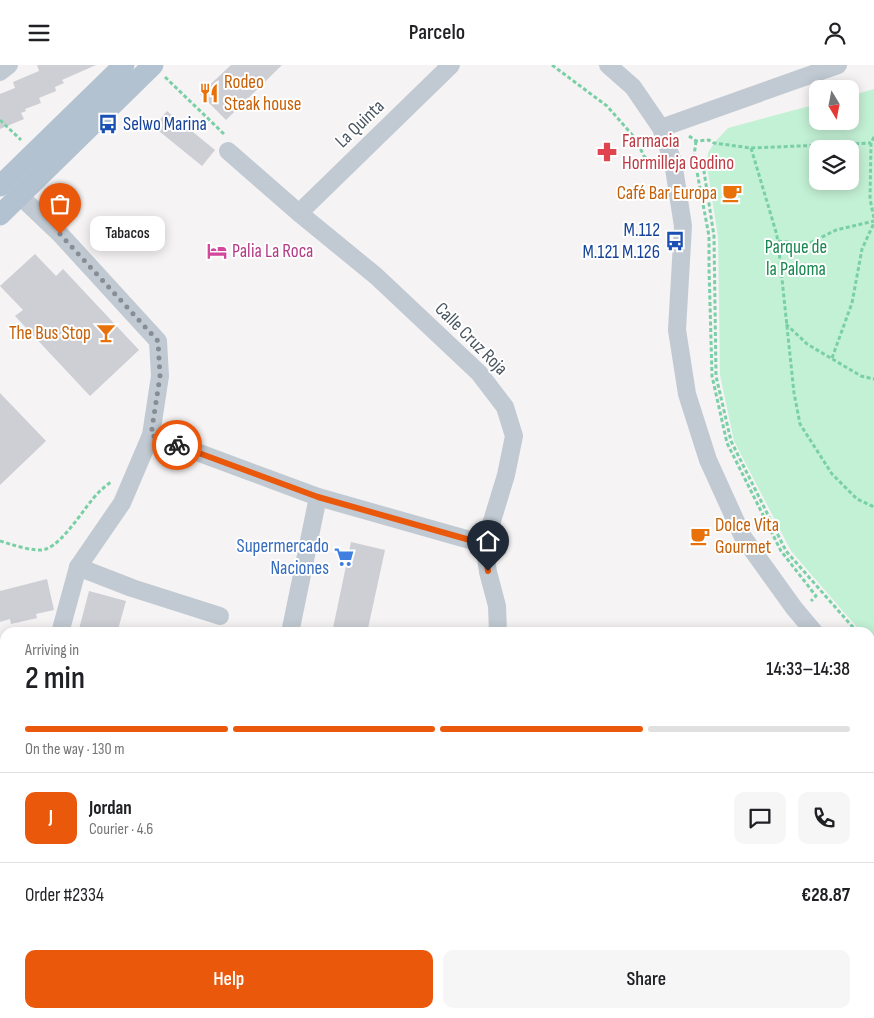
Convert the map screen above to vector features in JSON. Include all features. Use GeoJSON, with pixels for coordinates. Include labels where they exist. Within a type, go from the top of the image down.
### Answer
{"type":"FeatureCollection","features":[{"type":"Feature","properties":{"kind":"main road"},"geometry":{"type":"LineString","coordinates":[[0,186],[124,65]]}},
{"type":"Feature","properties":{"kind":"main road"},"geometry":{"type":"LineString","coordinates":[[0,215],[158,70]]}},
{"type":"Feature","properties":{"kind":"street"},"geometry":{"type":"LineString","coordinates":[[0,71],[9,65]]}},
{"type":"Feature","properties":{"kind":"street","name":"La Quinta"},"geometry":{"type":"LineString","coordinates":[[299,213],[451,65]]}},
{"type":"Feature","properties":{"kind":"street"},"geometry":{"type":"LineString","coordinates":[[608,65],[633,87],[661,129],[673,162],[683,226],[678,329],[687,394],[708,460],[743,537],[810,627]]}},
{"type":"Feature","properties":{"kind":"street"},"geometry":{"type":"LineString","coordinates":[[661,129],[681,120],[838,65]]}},
{"type":"Feature","properties":{"kind":"street","name":"Calle Cruz Roja"},"geometry":{"type":"LineString","coordinates":[[226,143],[299,213],[376,276],[479,373],[505,407],[514,436],[506,475],[484,544],[488,571],[497,606],[498,627]]}},
{"type":"Feature","properties":{"kind":"street"},"geometry":{"type":"LineString","coordinates":[[20,196],[60,234],[158,341],[160,376],[151,435],[122,503],[78,567],[62,627]]}},
{"type":"Feature","properties":{"kind":"street"},"geometry":{"type":"LineString","coordinates":[[151,435],[318,497],[484,544]]}},
{"type":"Feature","properties":{"kind":"street"},"geometry":{"type":"LineString","coordinates":[[291,627],[318,497]]}},
{"type":"Feature","properties":{"kind":"street"},"geometry":{"type":"LineString","coordinates":[[78,567],[132,588],[220,617]]}},
{"type":"Feature","properties":{"kind":"path"},"geometry":{"type":"LineString","coordinates":[[158,70],[226,143]]}},
{"type":"Feature","properties":{"kind":"path"},"geometry":{"type":"LineString","coordinates":[[0,120],[22,140]]}},
{"type":"Feature","properties":{"kind":"path"},"geometry":{"type":"LineString","coordinates":[[681,120],[686,134],[696,141],[709,140],[714,143],[752,148],[871,143]]}},
{"type":"Feature","properties":{"kind":"path"},"geometry":{"type":"LineString","coordinates":[[832,359],[852,303],[862,249],[874,221],[870,199],[871,143],[874,137]]}},
{"type":"Feature","properties":{"kind":"path"},"geometry":{"type":"LineString","coordinates":[[696,141],[694,156],[709,236],[712,376],[727,443],[781,551],[816,596],[811,602]]}},
{"type":"Feature","properties":{"kind":"path"},"geometry":{"type":"LineString","coordinates":[[752,148],[778,241],[794,393],[800,425],[832,475],[857,499],[874,507]]}},
{"type":"Feature","properties":{"kind":"path"},"geometry":{"type":"LineString","coordinates":[[778,241],[808,244],[836,230],[874,221]]}},
{"type":"Feature","properties":{"kind":"path"},"geometry":{"type":"LineString","coordinates":[[786,323],[807,344],[861,376],[874,379]]}},
{"type":"Feature","properties":{"kind":"path"},"geometry":{"type":"LineString","coordinates":[[0,541],[25,548],[45,550],[59,541],[99,492],[115,479],[134,475]]}},
{"type":"Feature","properties":{"kind":"path"},"geometry":{"type":"LineString","coordinates":[[786,551],[853,627]]}},
{"type":"Feature","properties":{"kind":"green space","name":"Parque de la Paloma"},"geometry":{"type":"Polygon","coordinates":[[[874,89],[874,627],[857,627],[791,551],[734,441],[720,375],[718,237],[707,166],[708,153],[714,143],[728,128],[809,106],[809,130],[859,130],[859,93],[874,89]]]}},
{"type":"Feature","properties":{"kind":"building"},"geometry":{"type":"Polygon","coordinates":[[[37,65],[96,65],[62,80],[64,83],[55,87],[56,91],[39,98],[41,103],[25,109],[26,111],[21,113],[24,119],[0,129],[0,94],[15,88],[13,82],[39,71],[37,65]]]}},
{"type":"Feature","properties":{"kind":"building"},"geometry":{"type":"Polygon","coordinates":[[[231,65],[282,65],[226,120],[200,94],[231,65]]]}},
{"type":"Feature","properties":{"kind":"building"},"geometry":{"type":"Polygon","coordinates":[[[167,111],[215,150],[202,166],[154,127],[167,111]]]}},
{"type":"Feature","properties":{"kind":"building"},"geometry":{"type":"Polygon","coordinates":[[[35,254],[56,276],[63,269],[139,350],[90,396],[15,316],[23,310],[0,286],[35,254]]]}},
{"type":"Feature","properties":{"kind":"building"},"geometry":{"type":"Polygon","coordinates":[[[0,393],[46,441],[0,485],[0,393]]]}},
{"type":"Feature","properties":{"kind":"building"},"geometry":{"type":"Polygon","coordinates":[[[351,542],[385,550],[368,627],[333,627],[351,542]]]}},
{"type":"Feature","properties":{"kind":"building"},"geometry":{"type":"Polygon","coordinates":[[[47,579],[54,610],[36,614],[37,618],[11,624],[10,619],[0,622],[0,591],[47,579]]]}},
{"type":"Feature","properties":{"kind":"building"},"geometry":{"type":"Polygon","coordinates":[[[89,591],[126,601],[119,627],[80,627],[89,591]]]}},
{"type":"Feature","properties":{"kind":"way so far"},"geometry":{"type":"LineString","coordinates":[[60,234],[158,341],[160,376],[151,435],[177,445]]}},
{"type":"Feature","properties":{"kind":"place","name":"Rodeo Steak house"},"geometry":{"type":"Point","coordinates":[209,93]}},
{"type":"Feature","properties":{"kind":"place","name":"Selwo Marina"},"geometry":{"type":"Point","coordinates":[108,124]}},
{"type":"Feature","properties":{"kind":"place","name":"Farmacia Hormilleja Godino"},"geometry":{"type":"Point","coordinates":[607,152]}},
{"type":"Feature","properties":{"kind":"place","name":"Café Bar Europa"},"geometry":{"type":"Point","coordinates":[732,193]}},
{"type":"Feature","properties":{"kind":"place","name":"Tabacos"},"geometry":{"type":"Point","coordinates":[60,234]}},
{"type":"Feature","properties":{"kind":"place","name":"M.112 M.121 M.126"},"geometry":{"type":"Point","coordinates":[675,241]}},
{"type":"Feature","properties":{"kind":"place","name":"Palia La Roca"},"geometry":{"type":"Point","coordinates":[217,251]}},
{"type":"Feature","properties":{"kind":"place","name":"The Bus Stop"},"geometry":{"type":"Point","coordinates":[106,333]}},
{"type":"Feature","properties":{"kind":"place","name":"Dolce Vita Gourmet"},"geometry":{"type":"Point","coordinates":[700,536]}},
{"type":"Feature","properties":{"kind":"place","name":"Supermercado Naciones"},"geometry":{"type":"Point","coordinates":[344,557]}},
{"type":"Feature","properties":{"kind":"route"},"geometry":{"type":"LineString","coordinates":[[177,445],[318,497],[484,544],[488,571]]}}]}
